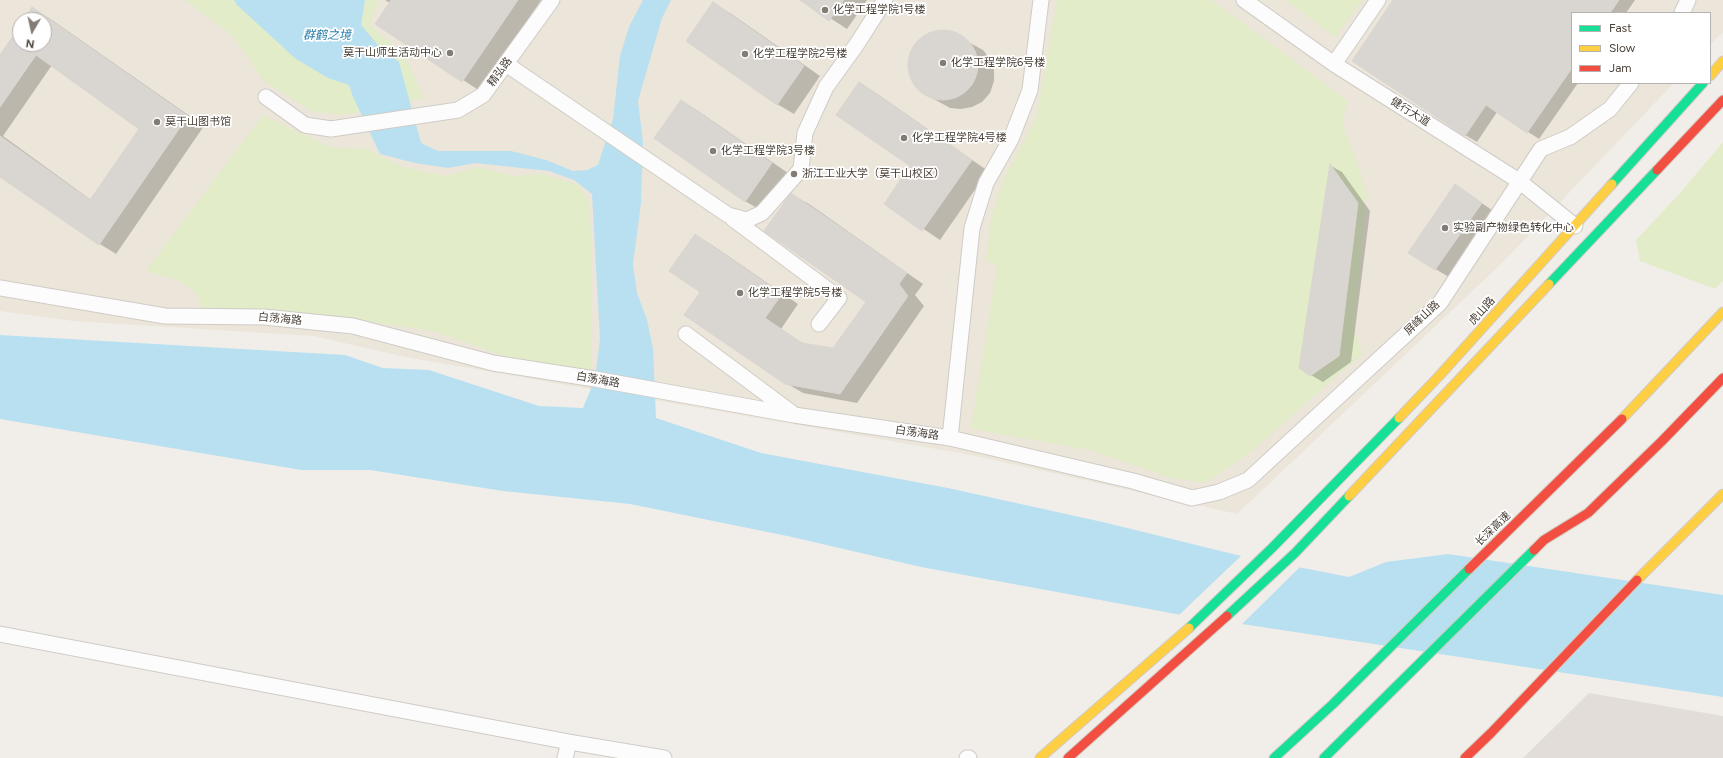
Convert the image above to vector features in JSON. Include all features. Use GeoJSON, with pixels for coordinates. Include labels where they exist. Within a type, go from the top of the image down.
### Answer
{"type":"FeatureCollection","features":[{"type":"Feature","properties":{"kind":"main road"},"geometry":{"type":"LineString","coordinates":[[1711,75],[1723,61]]}},
{"type":"Feature","properties":{"kind":"main road","name":"虎山路"},"geometry":{"type":"LineString","coordinates":[[1040,758],[1181,635],[1272,548],[1440,375],[1703,84]]}},
{"type":"Feature","properties":{"kind":"main road"},"geometry":{"type":"LineString","coordinates":[[1068,758],[1204,638],[1295,553],[1723,100]]}},
{"type":"Feature","properties":{"kind":"main road","name":"长深高速"},"geometry":{"type":"LineString","coordinates":[[1274,758],[1333,704],[1596,444],[1723,312]]}},
{"type":"Feature","properties":{"kind":"main road"},"geometry":{"type":"LineString","coordinates":[[1324,758],[1544,540],[1588,513],[1662,441],[1723,378]]}},
{"type":"Feature","properties":{"kind":"main road"},"geometry":{"type":"LineString","coordinates":[[1465,758],[1491,733],[1650,566],[1723,494]]}},
{"type":"Feature","properties":{"kind":"street","name":"精弘路"},"geometry":{"type":"LineString","coordinates":[[266,97],[305,125],[331,129],[458,110],[483,95],[552,0]]}},
{"type":"Feature","properties":{"kind":"street"},"geometry":{"type":"LineString","coordinates":[[728,215],[747,220],[762,213],[801,169],[805,133],[826,87],[857,44],[885,0]]}},
{"type":"Feature","properties":{"kind":"street"},"geometry":{"type":"LineString","coordinates":[[950,438],[972,228],[986,183],[1011,139],[1030,90],[1041,0]]}},
{"type":"Feature","properties":{"kind":"street","name":"健行大道"},"geometry":{"type":"LineString","coordinates":[[1244,0],[1334,64],[1519,181],[1575,226]]}},
{"type":"Feature","properties":{"kind":"street"},"geometry":{"type":"LineString","coordinates":[[1334,64],[1378,0]]}},
{"type":"Feature","properties":{"kind":"street"},"geometry":{"type":"LineString","coordinates":[[1682,12],[1688,0]]}},
{"type":"Feature","properties":{"kind":"street"},"geometry":{"type":"LineString","coordinates":[[506,64],[728,215],[839,298],[819,324]]}},
{"type":"Feature","properties":{"kind":"street","name":"屏峰山路"},"geometry":{"type":"LineString","coordinates":[[1192,498],[1220,492],[1248,480],[1440,303],[1519,181],[1541,150],[1570,137],[1610,110],[1630,84]]}},
{"type":"Feature","properties":{"kind":"street","name":"白荡海路"},"geometry":{"type":"LineString","coordinates":[[0,288],[165,316],[264,317],[353,326],[492,363],[595,379],[794,415],[950,438],[1133,481],[1192,498]]}},
{"type":"Feature","properties":{"kind":"street"},"geometry":{"type":"LineString","coordinates":[[686,334],[794,415]]}},
{"type":"Feature","properties":{"kind":"street"},"geometry":{"type":"LineString","coordinates":[[0,634],[569,742],[664,758]]}},
{"type":"Feature","properties":{"kind":"street"},"geometry":{"type":"LineString","coordinates":[[565,758],[569,742]]}},
{"type":"Feature","properties":{"kind":"shaded area","name":"浙江工业大学（莫干山校区）"},"geometry":{"type":"Polygon","coordinates":[[[0,0],[1723,0],[1723,32],[1711,44],[1711,12],[1571,12],[1571,84],[1673,84],[1501,264],[1237,514],[971,455],[405,357],[314,336],[73,321],[0,311],[0,0]]]}},
{"type":"Feature","properties":{"kind":"shaded area"},"geometry":{"type":"Polygon","coordinates":[[[1589,693],[1723,716],[1723,758],[1523,758],[1589,693]]]}},
{"type":"Feature","properties":{"kind":"green space"},"geometry":{"type":"Polygon","coordinates":[[[185,0],[378,0],[370,25],[404,55],[424,98],[344,115],[313,112],[264,81],[232,35],[185,0]]]}},
{"type":"Feature","properties":{"kind":"green space"},"geometry":{"type":"Polygon","coordinates":[[[1057,0],[1211,0],[1348,101],[1342,122],[1367,192],[1354,329],[1362,354],[1254,449],[1206,483],[1167,477],[1091,450],[971,429],[997,266],[986,261],[991,218],[1003,181],[1036,118],[1057,0]]]}},
{"type":"Feature","properties":{"kind":"green space"},"geometry":{"type":"Polygon","coordinates":[[[1285,0],[1362,0],[1335,37],[1285,0]]]}},
{"type":"Feature","properties":{"kind":"green space"},"geometry":{"type":"Polygon","coordinates":[[[263,115],[329,147],[367,149],[403,167],[445,176],[478,167],[513,176],[541,174],[577,184],[589,202],[592,251],[592,371],[527,364],[433,331],[322,315],[203,311],[195,291],[177,280],[146,271],[263,115]]]}},
{"type":"Feature","properties":{"kind":"green space"},"geometry":{"type":"Polygon","coordinates":[[[1723,142],[1723,281],[1715,289],[1640,261],[1636,240],[1681,192],[1723,142]]]}},
{"type":"Feature","properties":{"kind":"water","name":"群鹤之境"},"geometry":{"type":"Polygon","coordinates":[[[234,0],[365,0],[361,25],[378,45],[399,62],[421,143],[438,151],[511,151],[546,160],[573,171],[587,170],[598,165],[613,119],[620,56],[629,27],[643,0],[671,0],[662,18],[638,101],[643,142],[641,203],[633,264],[637,293],[647,320],[653,348],[656,418],[761,453],[948,488],[1107,523],[1237,555],[1349,577],[1386,562],[1448,554],[1723,595],[1723,697],[1176,614],[921,567],[792,537],[630,504],[503,491],[370,470],[301,470],[0,419],[0,335],[345,355],[383,368],[429,370],[539,406],[583,408],[595,379],[600,339],[592,194],[574,180],[549,171],[475,163],[448,168],[415,163],[380,154],[353,97],[349,85],[328,78],[296,59],[237,5],[234,0]]]}},
{"type":"Feature","properties":{"kind":"pier"},"geometry":{"type":"Polygon","coordinates":[[[1243,554],[1301,566],[1240,626],[1178,616],[1243,554]]]}},
{"type":"Feature","properties":{"kind":"building","name":"莫干山师生活动中心"},"geometry":{"type":"Polygon","coordinates":[[[391,0],[518,0],[462,82],[375,24],[391,0]]]}},
{"type":"Feature","properties":{"kind":"building","name":"化学工程学院1号楼"},"geometry":{"type":"Polygon","coordinates":[[[800,0],[844,0],[829,21],[800,0]]]}},
{"type":"Feature","properties":{"kind":"building"},"geometry":{"type":"Polygon","coordinates":[[[1393,0],[1619,0],[1611,12],[1571,12],[1571,69],[1527,133],[1486,105],[1465,136],[1352,61],[1393,0]]]}},
{"type":"Feature","properties":{"kind":"building","name":"化学工程学院2号楼"},"geometry":{"type":"Polygon","coordinates":[[[713,2],[804,66],[777,105],[686,41],[713,2]]]}},
{"type":"Feature","properties":{"kind":"building","name":"莫干山图书馆"},"geometry":{"type":"Polygon","coordinates":[[[32,7],[39,12],[29,12],[32,7]]]}},
{"type":"Feature","properties":{"kind":"building","name":"莫干山图书馆"},"geometry":{"type":"Polygon","coordinates":[[[52,21],[188,116],[99,245],[0,177],[0,136],[90,200],[139,129],[36,55],[0,107],[0,55],[12,38],[12,52],[52,52],[52,21]]]}},
{"type":"Feature","properties":{"kind":"building","name":"化学工程学院6号楼"},"geometry":{"type":"Polygon","coordinates":[[[943,30],[956,33],[968,40],[975,52],[978,65],[975,78],[968,90],[956,97],[943,100],[930,97],[918,90],[911,78],[908,65],[911,52],[918,40],[930,33],[943,30]]]}},
{"type":"Feature","properties":{"kind":"building","name":"化学工程学院4号楼"},"geometry":{"type":"Polygon","coordinates":[[[859,82],[972,160],[922,231],[884,204],[910,166],[836,115],[859,82]]]}},
{"type":"Feature","properties":{"kind":"building","name":"化学工程学院3号楼"},"geometry":{"type":"Polygon","coordinates":[[[681,100],[772,163],[745,202],[654,138],[681,100]]]}},
{"type":"Feature","properties":{"kind":"building"},"geometry":{"type":"Polygon","coordinates":[[[1330,164],[1358,203],[1339,356],[1310,376],[1299,368],[1330,164]]]}},
{"type":"Feature","properties":{"kind":"building","name":"实验副产物绿色转化中心"},"geometry":{"type":"Polygon","coordinates":[[[1455,184],[1482,203],[1435,270],[1408,253],[1455,184]]]}},
{"type":"Feature","properties":{"kind":"building","name":"化学工程学院5号楼"},"geometry":{"type":"Polygon","coordinates":[[[791,193],[907,273],[899,284],[908,296],[840,394],[785,384],[684,315],[700,292],[669,271],[695,234],[782,294],[765,318],[802,343],[833,348],[866,302],[764,231],[791,193]]]}},
{"type":"Feature","properties":{"kind":"traffic: fast"},"geometry":{"type":"LineString","coordinates":[[1612,184],[1702,84]]}},
{"type":"Feature","properties":{"kind":"traffic: fast"},"geometry":{"type":"LineString","coordinates":[[1549,284],[1657,170]]}},
{"type":"Feature","properties":{"kind":"traffic: fast"},"geometry":{"type":"LineString","coordinates":[[1189,628],[1272,548],[1399,418]]}},
{"type":"Feature","properties":{"kind":"traffic: fast"},"geometry":{"type":"LineString","coordinates":[[1227,616],[1295,553],[1349,496]]}},
{"type":"Feature","properties":{"kind":"traffic: fast"},"geometry":{"type":"LineString","coordinates":[[1324,758],[1534,550]]}},
{"type":"Feature","properties":{"kind":"traffic: fast"},"geometry":{"type":"LineString","coordinates":[[1274,758],[1333,704],[1469,569]]}},
{"type":"Feature","properties":{"kind":"traffic: slow"},"geometry":{"type":"LineString","coordinates":[[1711,75],[1723,61]]}},
{"type":"Feature","properties":{"kind":"traffic: slow"},"geometry":{"type":"LineString","coordinates":[[1399,418],[1440,375],[1612,184]]}},
{"type":"Feature","properties":{"kind":"traffic: slow"},"geometry":{"type":"LineString","coordinates":[[1349,496],[1549,284]]}},
{"type":"Feature","properties":{"kind":"traffic: slow"},"geometry":{"type":"LineString","coordinates":[[1622,419],[1723,312]]}},
{"type":"Feature","properties":{"kind":"traffic: slow"},"geometry":{"type":"LineString","coordinates":[[1637,580],[1723,494]]}},
{"type":"Feature","properties":{"kind":"traffic: slow"},"geometry":{"type":"LineString","coordinates":[[1040,758],[1189,628]]}},
{"type":"Feature","properties":{"kind":"traffic: jam"},"geometry":{"type":"LineString","coordinates":[[1657,170],[1723,100]]}},
{"type":"Feature","properties":{"kind":"traffic: jam"},"geometry":{"type":"LineString","coordinates":[[1534,550],[1544,540],[1588,513],[1662,441],[1723,378]]}},
{"type":"Feature","properties":{"kind":"traffic: jam"},"geometry":{"type":"LineString","coordinates":[[1469,569],[1622,419]]}},
{"type":"Feature","properties":{"kind":"traffic: jam"},"geometry":{"type":"LineString","coordinates":[[1465,758],[1491,733],[1637,580]]}},
{"type":"Feature","properties":{"kind":"traffic: jam"},"geometry":{"type":"LineString","coordinates":[[1068,758],[1227,616]]}},
{"type":"Feature","properties":{"kind":"place","name":"化学工程学院1号楼"},"geometry":{"type":"Point","coordinates":[825,10]}},
{"type":"Feature","properties":{"kind":"place","name":"莫干山师生活动中心"},"geometry":{"type":"Point","coordinates":[450,53]}},
{"type":"Feature","properties":{"kind":"place","name":"化学工程学院2号楼"},"geometry":{"type":"Point","coordinates":[745,54]}},
{"type":"Feature","properties":{"kind":"place","name":"化学工程学院6号楼"},"geometry":{"type":"Point","coordinates":[943,63]}},
{"type":"Feature","properties":{"kind":"place","name":"莫干山图书馆"},"geometry":{"type":"Point","coordinates":[157,122]}},
{"type":"Feature","properties":{"kind":"place","name":"化学工程学院4号楼"},"geometry":{"type":"Point","coordinates":[904,138]}},
{"type":"Feature","properties":{"kind":"place","name":"化学工程学院3号楼"},"geometry":{"type":"Point","coordinates":[713,151]}},
{"type":"Feature","properties":{"kind":"place","name":"浙江工业大学（莫干山校区）"},"geometry":{"type":"Point","coordinates":[794,174]}},
{"type":"Feature","properties":{"kind":"place","name":"实验副产物绿色转化中心"},"geometry":{"type":"Point","coordinates":[1445,228]}},
{"type":"Feature","properties":{"kind":"place","name":"化学工程学院5号楼"},"geometry":{"type":"Point","coordinates":[740,293]}}]}
